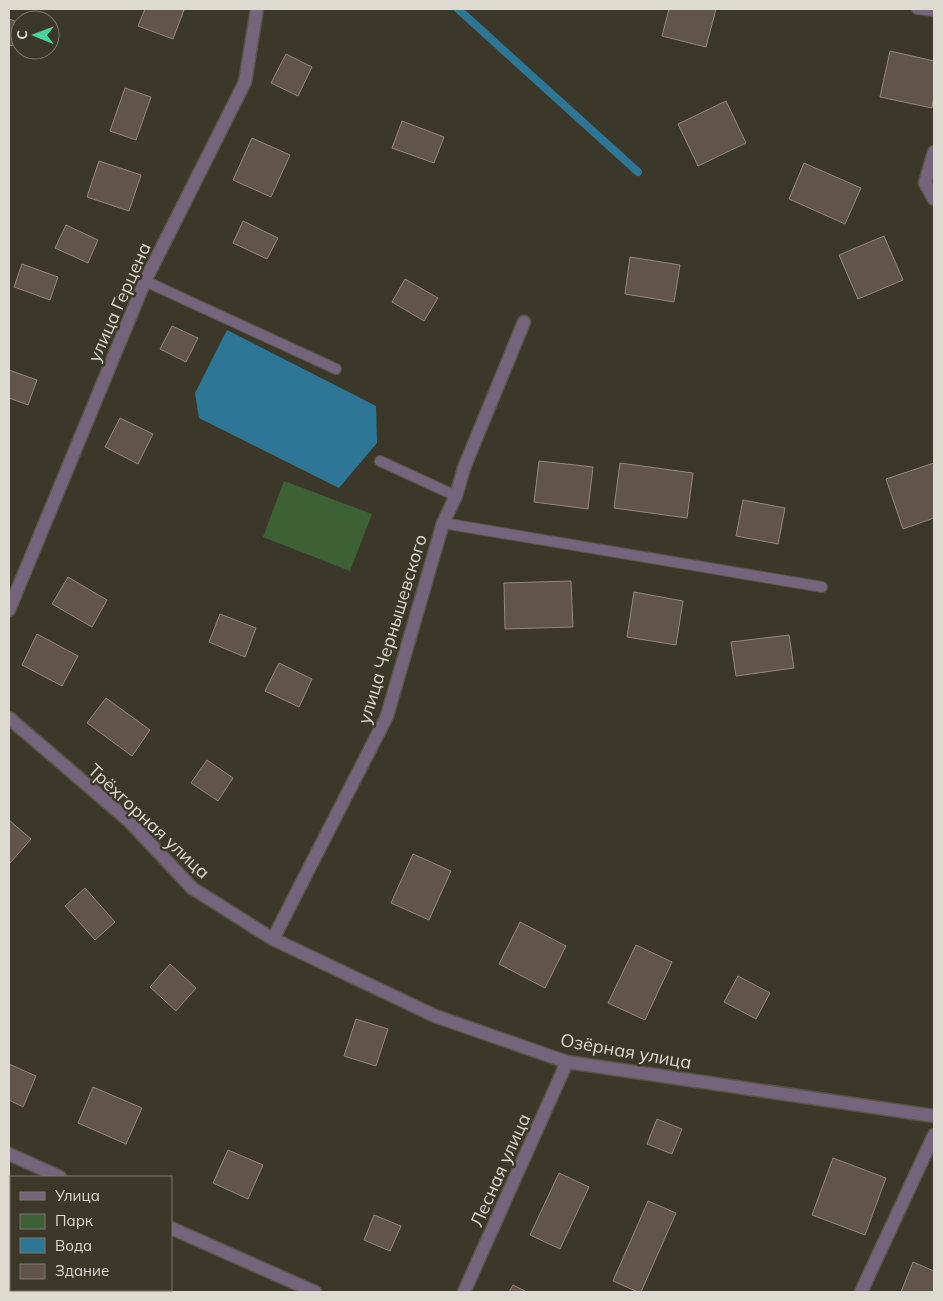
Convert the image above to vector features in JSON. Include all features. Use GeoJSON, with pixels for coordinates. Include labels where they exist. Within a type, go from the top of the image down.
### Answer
{"type":"FeatureCollection","features":[{"type":"Feature","properties":{"kind":"street","name":"улица Герцена"},"geometry":{"type":"LineString","coordinates":[[9,610],[145,281],[245,82],[257,9]]}},
{"type":"Feature","properties":{"kind":"street"},"geometry":{"type":"LineString","coordinates":[[934,152],[925,183],[934,199]]}},
{"type":"Feature","properties":{"kind":"street","name":"улица Чернышевского"},"geometry":{"type":"LineString","coordinates":[[273,939],[387,716],[443,523],[456,496],[464,468],[524,322]]}},
{"type":"Feature","properties":{"kind":"street","name":"Трёхгорная улица"},"geometry":{"type":"LineString","coordinates":[[9,718],[129,821],[192,888],[273,939]]}},
{"type":"Feature","properties":{"kind":"street","name":"Озёрная улица"},"geometry":{"type":"LineString","coordinates":[[273,939],[435,1016],[567,1062],[934,1116]]}},
{"type":"Feature","properties":{"kind":"street","name":"Лесная улица"},"geometry":{"type":"LineString","coordinates":[[464,1292],[567,1062]]}},
{"type":"Feature","properties":{"kind":"street"},"geometry":{"type":"LineString","coordinates":[[861,1292],[934,1135]]}},
{"type":"Feature","properties":{"kind":"street"},"geometry":{"type":"LineString","coordinates":[[9,1154],[58,1176]]}},
{"type":"Feature","properties":{"kind":"street"},"geometry":{"type":"LineString","coordinates":[[172,1228],[315,1292]]}},
{"type":"Feature","properties":{"kind":"lane"},"geometry":{"type":"LineString","coordinates":[[917,9],[934,11]]}},
{"type":"Feature","properties":{"kind":"lane"},"geometry":{"type":"LineString","coordinates":[[145,281],[336,368]]}},
{"type":"Feature","properties":{"kind":"lane"},"geometry":{"type":"LineString","coordinates":[[380,461],[456,496]]}},
{"type":"Feature","properties":{"kind":"lane"},"geometry":{"type":"LineString","coordinates":[[443,523],[822,587]]}},
{"type":"Feature","properties":{"kind":"green space"},"geometry":{"type":"Polygon","coordinates":[[[284,481],[372,514],[350,571],[263,537],[284,481]]]}},
{"type":"Feature","properties":{"kind":"water"},"geometry":{"type":"Polygon","coordinates":[[[227,330],[376,406],[377,443],[339,488],[199,418],[195,393],[227,330]]]}},
{"type":"Feature","properties":{"kind":"building"},"geometry":{"type":"Polygon","coordinates":[[[145,9],[184,10],[173,39],[138,26],[145,9]]]}},
{"type":"Feature","properties":{"kind":"building"},"geometry":{"type":"Polygon","coordinates":[[[669,9],[716,9],[706,47],[662,36],[669,9]]]}},
{"type":"Feature","properties":{"kind":"building"},"geometry":{"type":"Polygon","coordinates":[[[9,19],[10,45],[9,45],[9,19]]]}},
{"type":"Feature","properties":{"kind":"building"},"geometry":{"type":"Polygon","coordinates":[[[890,51],[934,61],[932,108],[880,97],[890,51]]]}},
{"type":"Feature","properties":{"kind":"building"},"geometry":{"type":"Polygon","coordinates":[[[286,54],[312,67],[298,96],[271,83],[286,54]]]}},
{"type":"Feature","properties":{"kind":"building"},"geometry":{"type":"Polygon","coordinates":[[[125,88],[151,97],[136,140],[110,131],[125,88]]]}},
{"type":"Feature","properties":{"kind":"building"},"geometry":{"type":"Polygon","coordinates":[[[726,101],[746,143],[698,166],[678,124],[726,101]]]}},
{"type":"Feature","properties":{"kind":"building"},"geometry":{"type":"Polygon","coordinates":[[[402,121],[444,137],[434,163],[392,148],[402,121]]]}},
{"type":"Feature","properties":{"kind":"building"},"geometry":{"type":"Polygon","coordinates":[[[252,138],[290,155],[271,197],[233,180],[252,138]]]}},
{"type":"Feature","properties":{"kind":"building"},"geometry":{"type":"Polygon","coordinates":[[[99,161],[141,175],[129,211],[87,197],[99,161]]]}},
{"type":"Feature","properties":{"kind":"building"},"geometry":{"type":"Polygon","coordinates":[[[804,163],[861,188],[845,224],[789,199],[804,163]]]}},
{"type":"Feature","properties":{"kind":"building"},"geometry":{"type":"Polygon","coordinates":[[[243,221],[278,238],[267,259],[233,243],[243,221]]]}},
{"type":"Feature","properties":{"kind":"building"},"geometry":{"type":"Polygon","coordinates":[[[66,225],[98,240],[88,263],[55,248],[66,225]]]}},
{"type":"Feature","properties":{"kind":"building"},"geometry":{"type":"Polygon","coordinates":[[[884,236],[903,280],[858,299],[839,255],[884,236]]]}},
{"type":"Feature","properties":{"kind":"building"},"geometry":{"type":"Polygon","coordinates":[[[630,257],[680,265],[674,302],[625,294],[630,257]]]}},
{"type":"Feature","properties":{"kind":"building"},"geometry":{"type":"Polygon","coordinates":[[[22,264],[58,277],[50,300],[14,287],[22,264]]]}},
{"type":"Feature","properties":{"kind":"building"},"geometry":{"type":"Polygon","coordinates":[[[405,279],[438,298],[424,321],[392,302],[405,279]]]}},
{"type":"Feature","properties":{"kind":"building"},"geometry":{"type":"Polygon","coordinates":[[[172,326],[198,338],[186,362],[160,349],[172,326]]]}},
{"type":"Feature","properties":{"kind":"building"},"geometry":{"type":"Polygon","coordinates":[[[9,370],[37,380],[28,405],[9,398],[9,370]]]}},
{"type":"Feature","properties":{"kind":"building"},"geometry":{"type":"Polygon","coordinates":[[[120,418],[153,434],[138,464],[105,447],[120,418]]]}},
{"type":"Feature","properties":{"kind":"building"},"geometry":{"type":"Polygon","coordinates":[[[539,461],[593,467],[588,509],[534,502],[539,461]]]}},
{"type":"Feature","properties":{"kind":"building"},"geometry":{"type":"Polygon","coordinates":[[[620,463],[693,473],[687,518],[614,508],[620,463]]]}},
{"type":"Feature","properties":{"kind":"building"},"geometry":{"type":"Polygon","coordinates":[[[934,463],[934,518],[903,529],[886,479],[934,463]]]}},
{"type":"Feature","properties":{"kind":"building"},"geometry":{"type":"Polygon","coordinates":[[[743,500],[785,508],[778,544],[736,536],[743,500]]]}},
{"type":"Feature","properties":{"kind":"building"},"geometry":{"type":"Polygon","coordinates":[[[68,577],[107,600],[92,627],[52,604],[68,577]]]}},
{"type":"Feature","properties":{"kind":"building"},"geometry":{"type":"Polygon","coordinates":[[[571,581],[573,627],[505,629],[504,583],[571,581]]]}},
{"type":"Feature","properties":{"kind":"building"},"geometry":{"type":"Polygon","coordinates":[[[634,592],[683,601],[676,645],[627,637],[634,592]]]}},
{"type":"Feature","properties":{"kind":"building"},"geometry":{"type":"Polygon","coordinates":[[[220,614],[256,628],[245,657],[209,642],[220,614]]]}},
{"type":"Feature","properties":{"kind":"building"},"geometry":{"type":"Polygon","coordinates":[[[37,634],[78,656],[62,686],[22,665],[37,634]]]}},
{"type":"Feature","properties":{"kind":"building"},"geometry":{"type":"Polygon","coordinates":[[[789,635],[794,668],[736,676],[731,642],[789,635]]]}},
{"type":"Feature","properties":{"kind":"building"},"geometry":{"type":"Polygon","coordinates":[[[279,663],[312,679],[299,707],[265,691],[279,663]]]}},
{"type":"Feature","properties":{"kind":"building"},"geometry":{"type":"Polygon","coordinates":[[[106,698],[150,730],[132,756],[87,723],[106,698]]]}},
{"type":"Feature","properties":{"kind":"building"},"geometry":{"type":"Polygon","coordinates":[[[207,760],[233,778],[218,801],[191,783],[207,760]]]}},
{"type":"Feature","properties":{"kind":"building"},"geometry":{"type":"Polygon","coordinates":[[[9,820],[31,839],[10,863],[9,863],[9,820]]]}},
{"type":"Feature","properties":{"kind":"building"},"geometry":{"type":"Polygon","coordinates":[[[413,854],[451,871],[429,920],[391,903],[413,854]]]}},
{"type":"Feature","properties":{"kind":"building"},"geometry":{"type":"Polygon","coordinates":[[[85,888],[115,922],[95,940],[65,906],[85,888]]]}},
{"type":"Feature","properties":{"kind":"building"},"geometry":{"type":"Polygon","coordinates":[[[520,922],[566,946],[545,988],[499,964],[520,922]]]}},
{"type":"Feature","properties":{"kind":"building"},"geometry":{"type":"Polygon","coordinates":[[[636,945],[672,962],[645,1020],[608,1003],[636,945]]]}},
{"type":"Feature","properties":{"kind":"building"},"geometry":{"type":"Polygon","coordinates":[[[170,964],[196,988],[176,1011],[150,987],[170,964]]]}},
{"type":"Feature","properties":{"kind":"building"},"geometry":{"type":"Polygon","coordinates":[[[738,976],[770,993],[756,1019],[724,1002],[738,976]]]}},
{"type":"Feature","properties":{"kind":"building"},"geometry":{"type":"Polygon","coordinates":[[[356,1019],[388,1029],[376,1066],[344,1056],[356,1019]]]}},
{"type":"Feature","properties":{"kind":"building"},"geometry":{"type":"Polygon","coordinates":[[[9,1064],[36,1076],[23,1107],[9,1100],[9,1064]]]}},
{"type":"Feature","properties":{"kind":"building"},"geometry":{"type":"Polygon","coordinates":[[[93,1087],[142,1108],[126,1144],[78,1123],[93,1087]]]}},
{"type":"Feature","properties":{"kind":"building"},"geometry":{"type":"Polygon","coordinates":[[[657,1119],[682,1129],[672,1154],[647,1144],[657,1119]]]}},
{"type":"Feature","properties":{"kind":"building"},"geometry":{"type":"Polygon","coordinates":[[[228,1150],[263,1165],[248,1199],[213,1183],[228,1150]]]}},
{"type":"Feature","properties":{"kind":"building"},"geometry":{"type":"Polygon","coordinates":[[[833,1158],[886,1178],[865,1235],[812,1215],[833,1158]]]}},
{"type":"Feature","properties":{"kind":"building"},"geometry":{"type":"Polygon","coordinates":[[[559,1173],[589,1187],[560,1249],[530,1235],[559,1173]]]}},
{"type":"Feature","properties":{"kind":"building"},"geometry":{"type":"Polygon","coordinates":[[[648,1201],[676,1213],[641,1292],[638,1292],[613,1281],[648,1201]]]}},
{"type":"Feature","properties":{"kind":"building"},"geometry":{"type":"Polygon","coordinates":[[[374,1215],[401,1226],[390,1251],[364,1240],[374,1215]]]}},
{"type":"Feature","properties":{"kind":"building"},"geometry":{"type":"Polygon","coordinates":[[[913,1262],[934,1271],[934,1292],[901,1292],[913,1262]]]}},
{"type":"Feature","properties":{"kind":"building"},"geometry":{"type":"Polygon","coordinates":[[[513,1285],[527,1292],[509,1292],[513,1285]]]}},
{"type":"Feature","properties":{"kind":"building"},"geometry":{"type":"Polygon","coordinates":[[[126,1291],[168,1291],[167,1292],[126,1291]]]}},
{"type":"Feature","properties":{"kind":"waterway"},"geometry":{"type":"LineString","coordinates":[[458,9],[638,172]]}}]}
